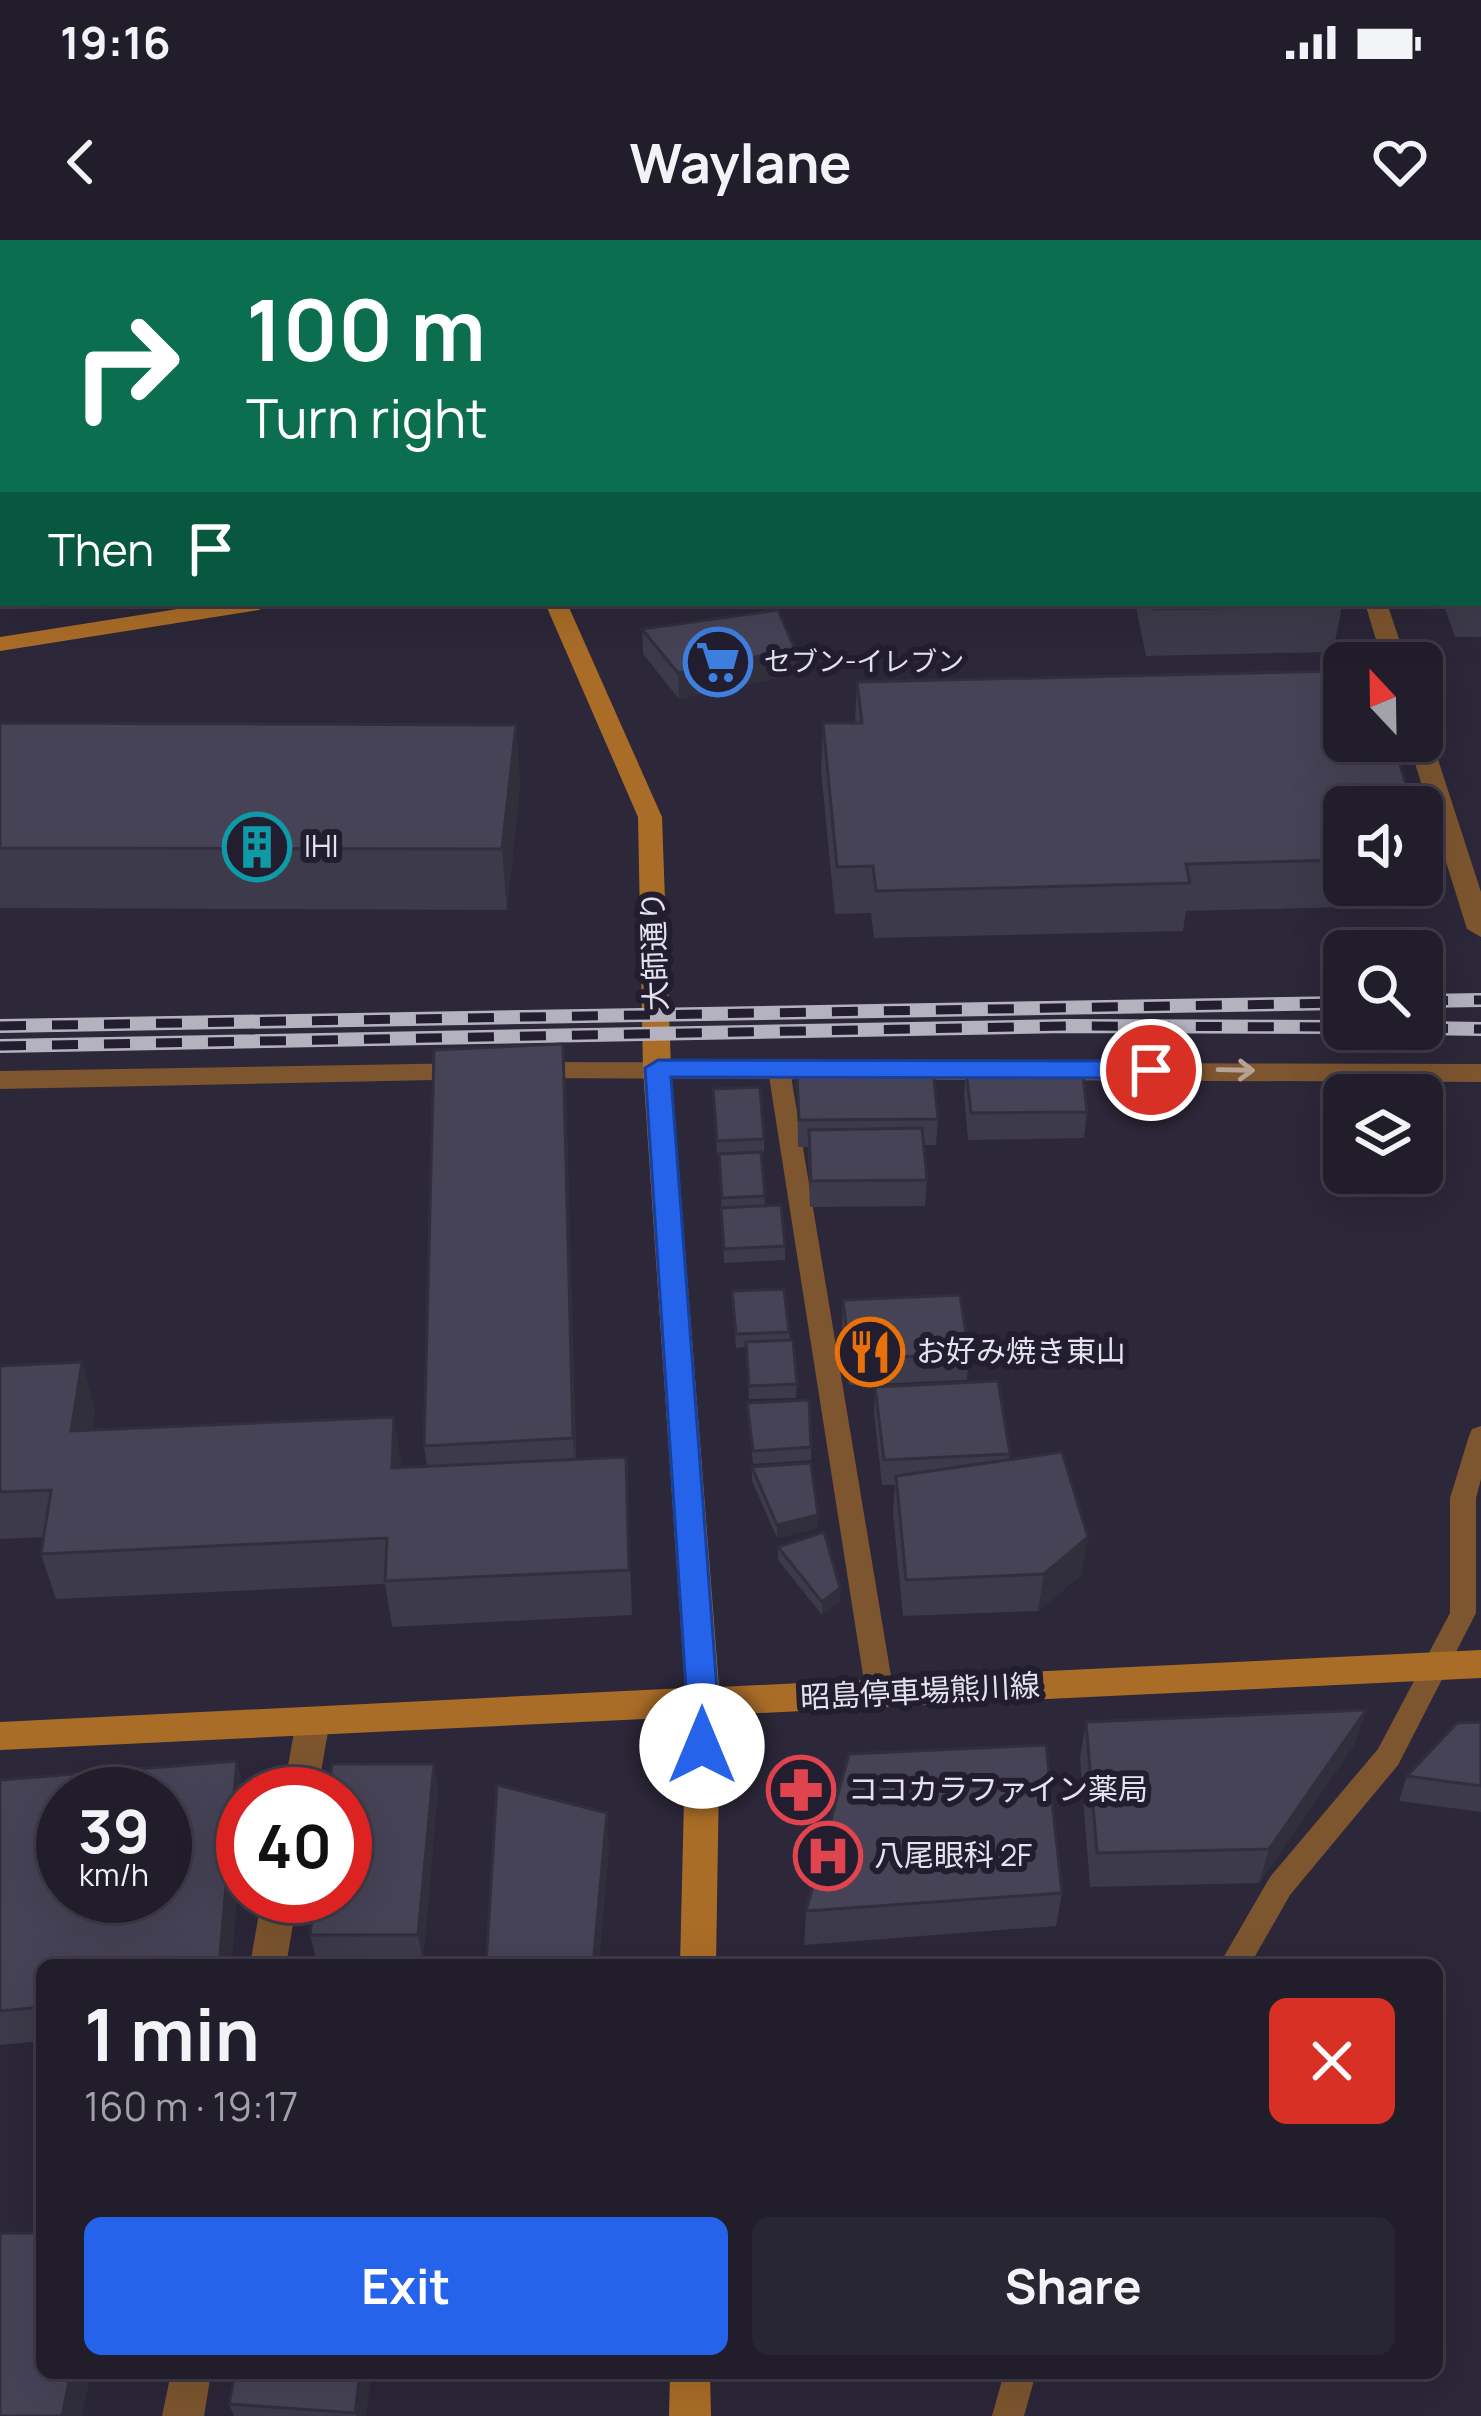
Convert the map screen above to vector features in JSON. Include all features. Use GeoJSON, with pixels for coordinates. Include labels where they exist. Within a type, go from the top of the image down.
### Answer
{"type":"FeatureCollection","features":[{"type":"Feature","properties":{"kind":"street"},"geometry":{"type":"LineString","coordinates":[[0,644],[240,606]]}},
{"type":"Feature","properties":{"kind":"street","name":"大師通り"},"geometry":{"type":"LineString","coordinates":[[557,606],[650,817],[658,1068],[703,1703],[698,1959]]}},
{"type":"Feature","properties":{"kind":"street"},"geometry":{"type":"LineString","coordinates":[[1377,606],[1388,642]]}},
{"type":"Feature","properties":{"kind":"street"},"geometry":{"type":"LineString","coordinates":[[1427,762],[1480,928]]}},
{"type":"Feature","properties":{"kind":"street"},"geometry":{"type":"LineString","coordinates":[[0,1080],[658,1068],[1481,1073]]}},
{"type":"Feature","properties":{"kind":"street","name":"昭島停車場熊川線"},"geometry":{"type":"LineString","coordinates":[[0,1736],[1481,1664]]}},
{"type":"Feature","properties":{"kind":"street"},"geometry":{"type":"LineString","coordinates":[[305,1767],[313,1721]]}},
{"type":"Feature","properties":{"kind":"street"},"geometry":{"type":"LineString","coordinates":[[269,1959],[275,1923]]}},
{"type":"Feature","properties":{"kind":"street"},"geometry":{"type":"LineString","coordinates":[[183,2416],[190,2379]]}},
{"type":"Feature","properties":{"kind":"street"},"geometry":{"type":"LineString","coordinates":[[690,2379],[690,2416]]}},
{"type":"Feature","properties":{"kind":"lane"},"geometry":{"type":"LineString","coordinates":[[779,1070],[880,1694]]}},
{"type":"Feature","properties":{"kind":"lane"},"geometry":{"type":"LineString","coordinates":[[1237,1959],[1280,1886],[1388,1757],[1462,1613],[1462,1498],[1481,1436]]}},
{"type":"Feature","properties":{"kind":"lane"},"geometry":{"type":"LineString","coordinates":[[1008,2416],[1018,2379]]}},
{"type":"Feature","properties":{"kind":"building"},"geometry":{"type":"Polygon","coordinates":[[[1152,606],[1342,606],[1153,609],[1152,606]]]}},
{"type":"Feature","properties":{"kind":"building"},"geometry":{"type":"Polygon","coordinates":[[[778,610],[795,649],[678,673],[642,629],[778,610]]]}},
{"type":"Feature","properties":{"kind":"building"},"geometry":{"type":"Polygon","coordinates":[[[1323,671],[1323,762],[1399,762],[1407,786],[1323,786],[1323,861],[1186,864],[1190,883],[876,891],[873,866],[837,867],[823,723],[862,723],[857,682],[1323,671]]]}},
{"type":"Feature","properties":{"kind":"building"},"geometry":{"type":"Polygon","coordinates":[[[0,723],[516,725],[502,849],[0,848],[0,723]]]}},
{"type":"Feature","properties":{"kind":"building"},"geometry":{"type":"Polygon","coordinates":[[[563,1044],[573,1438],[424,1446],[434,1050],[563,1044]]]}},
{"type":"Feature","properties":{"kind":"building"},"geometry":{"type":"Polygon","coordinates":[[[1082,1067],[1087,1112],[971,1113],[966,1069],[1082,1067]]]}},
{"type":"Feature","properties":{"kind":"building"},"geometry":{"type":"Polygon","coordinates":[[[933,1070],[938,1119],[799,1120],[797,1072],[933,1070]]]}},
{"type":"Feature","properties":{"kind":"building"},"geometry":{"type":"Polygon","coordinates":[[[760,1087],[764,1139],[717,1141],[713,1089],[760,1087]]]}},
{"type":"Feature","properties":{"kind":"building"},"geometry":{"type":"Polygon","coordinates":[[[922,1128],[927,1180],[811,1181],[809,1130],[922,1128]]]}},
{"type":"Feature","properties":{"kind":"building"},"geometry":{"type":"Polygon","coordinates":[[[761,1152],[765,1196],[722,1198],[719,1154],[761,1152]]]}},
{"type":"Feature","properties":{"kind":"building"},"geometry":{"type":"Polygon","coordinates":[[[781,1205],[785,1246],[724,1249],[721,1208],[781,1205]]]}},
{"type":"Feature","properties":{"kind":"building"},"geometry":{"type":"Polygon","coordinates":[[[784,1289],[789,1332],[736,1334],[732,1291],[784,1289]]]}},
{"type":"Feature","properties":{"kind":"building"},"geometry":{"type":"Polygon","coordinates":[[[960,1295],[969,1354],[850,1359],[843,1300],[960,1295]]]}},
{"type":"Feature","properties":{"kind":"building"},"geometry":{"type":"Polygon","coordinates":[[[793,1340],[797,1384],[749,1386],[746,1342],[793,1340]]]}},
{"type":"Feature","properties":{"kind":"building"},"geometry":{"type":"Polygon","coordinates":[[[82,1362],[71,1431],[394,1417],[392,1468],[626,1457],[629,1570],[385,1581],[387,1538],[41,1554],[51,1490],[0,1492],[0,1366],[82,1362]]]}},
{"type":"Feature","properties":{"kind":"building"},"geometry":{"type":"Polygon","coordinates":[[[998,1381],[1010,1454],[884,1460],[875,1387],[998,1381]]]}},
{"type":"Feature","properties":{"kind":"building"},"geometry":{"type":"Polygon","coordinates":[[[809,1400],[811,1447],[753,1451],[747,1403],[809,1400]]]}},
{"type":"Feature","properties":{"kind":"building"},"geometry":{"type":"Polygon","coordinates":[[[1062,1452],[1088,1537],[1044,1574],[906,1580],[896,1476],[1062,1452]]]}},
{"type":"Feature","properties":{"kind":"building"},"geometry":{"type":"Polygon","coordinates":[[[811,1463],[818,1515],[777,1525],[752,1467],[811,1463]]]}},
{"type":"Feature","properties":{"kind":"building"},"geometry":{"type":"Polygon","coordinates":[[[824,1532],[840,1588],[822,1602],[778,1547],[824,1532]]]}},
{"type":"Feature","properties":{"kind":"building"},"geometry":{"type":"Polygon","coordinates":[[[1366,1710],[1269,1849],[1097,1853],[1086,1722],[1366,1710]]]}},
{"type":"Feature","properties":{"kind":"building"},"geometry":{"type":"Polygon","coordinates":[[[1481,1722],[1481,1786],[1407,1776],[1457,1723],[1481,1722]]]}},
{"type":"Feature","properties":{"kind":"building"},"geometry":{"type":"Polygon","coordinates":[[[1046,1745],[1062,1893],[806,1911],[849,1754],[1046,1745]]]}},
{"type":"Feature","properties":{"kind":"building"},"geometry":{"type":"Polygon","coordinates":[[[237,1761],[236,1767],[216,1767],[216,1923],[223,1923],[220,1959],[36,1959],[36,2008],[0,2011],[0,1780],[36,1777],[36,1923],[192,1923],[192,1767],[162,1767],[237,1761]]]}},
{"type":"Feature","properties":{"kind":"building"},"geometry":{"type":"Polygon","coordinates":[[[434,1764],[418,1935],[310,1935],[312,1923],[372,1923],[372,1767],[332,1767],[434,1764]]]}},
{"type":"Feature","properties":{"kind":"building"},"geometry":{"type":"Polygon","coordinates":[[[497,1785],[607,1813],[594,1959],[486,1959],[497,1785]]]}},
{"type":"Feature","properties":{"kind":"building"},"geometry":{"type":"Polygon","coordinates":[[[0,2233],[36,2233],[36,2379],[70,2379],[62,2416],[0,2416],[0,2233]]]}},
{"type":"Feature","properties":{"kind":"building"},"geometry":{"type":"Polygon","coordinates":[[[234,2379],[359,2379],[355,2413],[229,2404],[234,2379]]]}},
{"type":"Feature","properties":{"kind":"railway"},"geometry":{"type":"LineString","coordinates":[[1443,1001],[1481,1000]]}},
{"type":"Feature","properties":{"kind":"railway"},"geometry":{"type":"LineString","coordinates":[[0,1026],[1323,1003]]}},
{"type":"Feature","properties":{"kind":"railway"},"geometry":{"type":"LineString","coordinates":[[0,1046],[1066,1026],[1323,1027]]}},
{"type":"Feature","properties":{"kind":"railway"},"geometry":{"type":"LineString","coordinates":[[1443,1028],[1481,1029]]}},
{"type":"Feature","properties":{"kind":"place","name":"セブン-イレブン"},"geometry":{"type":"Point","coordinates":[718,662]}},
{"type":"Feature","properties":{"kind":"place","name":"IHI"},"geometry":{"type":"Point","coordinates":[257,847]}},
{"type":"Feature","properties":{"kind":"place","name":"お好み焼き東山"},"geometry":{"type":"Point","coordinates":[870,1352]}},
{"type":"Feature","properties":{"kind":"place","name":"ココカラファイン薬局"},"geometry":{"type":"Point","coordinates":[801,1790]}},
{"type":"Feature","properties":{"kind":"place","name":"八尾眼科 2F"},"geometry":{"type":"Point","coordinates":[828,1856]}},
{"type":"Feature","properties":{"kind":"route"},"geometry":{"type":"LineString","coordinates":[[702,1746],[703,1703],[658,1068],[1151,1070]]}}]}
